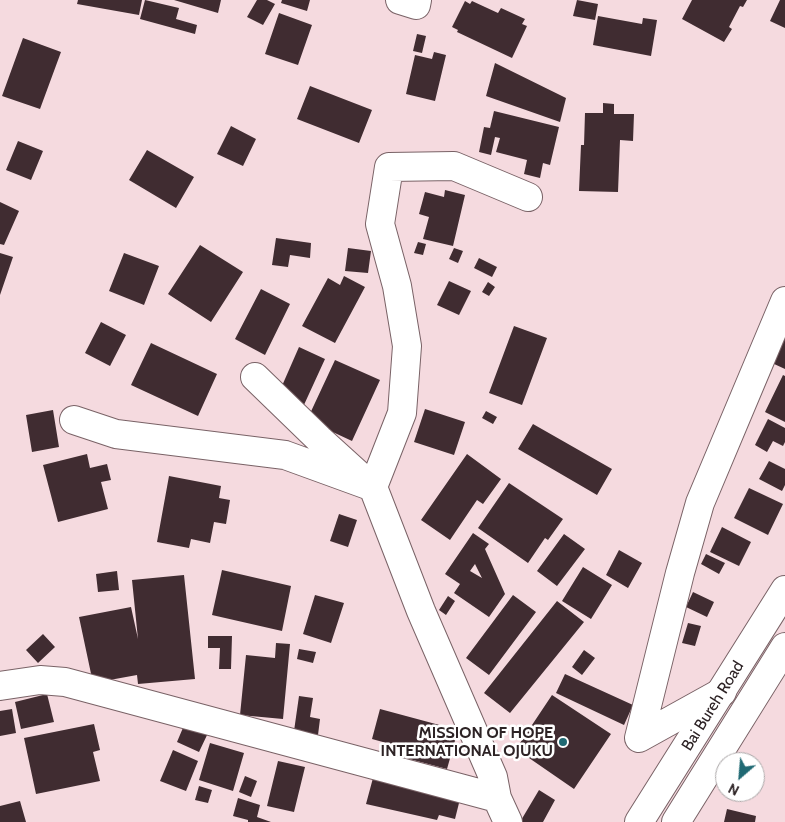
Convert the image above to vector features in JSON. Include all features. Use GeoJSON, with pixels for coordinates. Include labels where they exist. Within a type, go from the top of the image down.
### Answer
{"type":"FeatureCollection","features":[{"type":"Feature","properties":{"kind":"main road"},"geometry":{"type":"LineString","coordinates":[[400,0],[416,5],[418,0]]}},
{"type":"Feature","properties":{"kind":"main road"},"geometry":{"type":"LineString","coordinates":[[372,487],[402,413],[407,346],[397,286],[380,224],[389,167],[454,166],[528,197]]}},
{"type":"Feature","properties":{"kind":"main road"},"geometry":{"type":"LineString","coordinates":[[722,692],[639,738],[680,573],[700,503],[785,301]]}},
{"type":"Feature","properties":{"kind":"main road"},"geometry":{"type":"LineString","coordinates":[[255,377],[372,487],[421,611],[493,777],[502,810]]}},
{"type":"Feature","properties":{"kind":"main road"},"geometry":{"type":"LineString","coordinates":[[74,420],[116,434],[285,455],[372,487]]}},
{"type":"Feature","properties":{"kind":"main road","name":"Bai Bureh Road"},"geometry":{"type":"LineString","coordinates":[[639,822],[785,590]]}},
{"type":"Feature","properties":{"kind":"main road","name":"Bai Bureh Road"},"geometry":{"type":"LineString","coordinates":[[676,822],[785,647]]}},
{"type":"Feature","properties":{"kind":"main road"},"geometry":{"type":"LineString","coordinates":[[0,686],[40,680],[66,682],[502,810]]}},
{"type":"Feature","properties":{"kind":"building"},"geometry":{"type":"Polygon","coordinates":[[[78,0],[142,0],[139,15],[77,4],[78,0]]]}},
{"type":"Feature","properties":{"kind":"building"},"geometry":{"type":"Polygon","coordinates":[[[145,0],[179,8],[176,19],[197,25],[195,34],[140,19],[145,0]]]}},
{"type":"Feature","properties":{"kind":"building"},"geometry":{"type":"Polygon","coordinates":[[[174,0],[221,0],[218,13],[174,0]]]}},
{"type":"Feature","properties":{"kind":"building"},"geometry":{"type":"Polygon","coordinates":[[[257,0],[267,0],[275,4],[263,25],[247,17],[257,0]]]}},
{"type":"Feature","properties":{"kind":"building"},"geometry":{"type":"Polygon","coordinates":[[[282,0],[310,0],[307,11],[281,3],[282,0]]]}},
{"type":"Feature","properties":{"kind":"building"},"geometry":{"type":"Polygon","coordinates":[[[577,0],[598,4],[595,20],[573,16],[577,0]]]}},
{"type":"Feature","properties":{"kind":"building"},"geometry":{"type":"Polygon","coordinates":[[[692,0],[747,0],[743,7],[740,6],[729,27],[732,29],[724,42],[682,19],[692,0]]]}},
{"type":"Feature","properties":{"kind":"building"},"geometry":{"type":"Polygon","coordinates":[[[780,0],[785,0],[785,28],[770,21],[780,0]]]}},
{"type":"Feature","properties":{"kind":"building"},"geometry":{"type":"Polygon","coordinates":[[[465,1],[470,4],[472,1],[498,13],[501,8],[525,19],[522,24],[527,26],[512,58],[457,32],[458,30],[452,27],[465,1]]]}},
{"type":"Feature","properties":{"kind":"building"},"geometry":{"type":"Polygon","coordinates":[[[279,13],[312,25],[298,65],[265,54],[279,13]]]}},
{"type":"Feature","properties":{"kind":"building"},"geometry":{"type":"Polygon","coordinates":[[[598,16],[642,24],[643,18],[657,20],[651,56],[593,45],[598,16]]]}},
{"type":"Feature","properties":{"kind":"building"},"geometry":{"type":"Polygon","coordinates":[[[417,34],[426,36],[422,53],[413,51],[417,34]]]}},
{"type":"Feature","properties":{"kind":"building"},"geometry":{"type":"Polygon","coordinates":[[[23,38],[61,52],[40,109],[2,96],[23,38]]]}},
{"type":"Feature","properties":{"kind":"building"},"geometry":{"type":"Polygon","coordinates":[[[434,52],[446,55],[435,101],[406,94],[415,55],[432,59],[434,52]]]}},
{"type":"Feature","properties":{"kind":"building"},"geometry":{"type":"Polygon","coordinates":[[[495,63],[566,98],[560,122],[486,96],[495,63]]]}},
{"type":"Feature","properties":{"kind":"building"},"geometry":{"type":"Polygon","coordinates":[[[310,86],[372,110],[359,143],[297,119],[310,86]]]}},
{"type":"Feature","properties":{"kind":"building"},"geometry":{"type":"Polygon","coordinates":[[[603,103],[614,104],[614,114],[634,114],[633,141],[620,140],[618,192],[579,191],[581,145],[584,145],[585,113],[603,113],[603,103]]]}},
{"type":"Feature","properties":{"kind":"building"},"geometry":{"type":"Polygon","coordinates":[[[494,111],[559,127],[550,165],[543,163],[540,178],[524,174],[527,160],[496,152],[500,138],[495,137],[491,155],[479,152],[484,127],[490,128],[494,111]]]}},
{"type":"Feature","properties":{"kind":"building"},"geometry":{"type":"Polygon","coordinates":[[[231,126],[256,139],[243,166],[217,154],[231,126]]]}},
{"type":"Feature","properties":{"kind":"building"},"geometry":{"type":"Polygon","coordinates":[[[18,141],[43,151],[31,180],[6,170],[18,141]]]}},
{"type":"Feature","properties":{"kind":"building"},"geometry":{"type":"Polygon","coordinates":[[[147,150],[194,177],[176,208],[129,180],[147,150]]]}},
{"type":"Feature","properties":{"kind":"building"},"geometry":{"type":"Polygon","coordinates":[[[445,190],[465,195],[453,246],[423,239],[429,217],[419,214],[425,192],[444,197],[445,190]]]}},
{"type":"Feature","properties":{"kind":"building"},"geometry":{"type":"Polygon","coordinates":[[[0,202],[19,211],[4,245],[0,244],[0,202]]]}},
{"type":"Feature","properties":{"kind":"building"},"geometry":{"type":"Polygon","coordinates":[[[276,238],[311,243],[310,258],[290,255],[288,267],[272,265],[276,238]]]}},
{"type":"Feature","properties":{"kind":"building"},"geometry":{"type":"Polygon","coordinates":[[[418,242],[426,244],[423,255],[414,253],[418,242]]]}},
{"type":"Feature","properties":{"kind":"building"},"geometry":{"type":"Polygon","coordinates":[[[200,245],[243,272],[211,322],[168,294],[200,245]]]}},
{"type":"Feature","properties":{"kind":"building"},"geometry":{"type":"Polygon","coordinates":[[[348,248],[371,251],[368,273],[345,271],[348,248]]]}},
{"type":"Feature","properties":{"kind":"building"},"geometry":{"type":"Polygon","coordinates":[[[454,248],[463,251],[458,263],[449,259],[454,248]]]}},
{"type":"Feature","properties":{"kind":"building"},"geometry":{"type":"Polygon","coordinates":[[[0,253],[13,257],[0,295],[0,253]]]}},
{"type":"Feature","properties":{"kind":"building"},"geometry":{"type":"Polygon","coordinates":[[[124,253],[159,266],[144,305],[109,291],[124,253]]]}},
{"type":"Feature","properties":{"kind":"building"},"geometry":{"type":"Polygon","coordinates":[[[479,258],[497,267],[492,277],[474,268],[479,258]]]}},
{"type":"Feature","properties":{"kind":"building"},"geometry":{"type":"Polygon","coordinates":[[[344,276],[365,287],[335,343],[302,326],[328,278],[340,285],[344,276]]]}},
{"type":"Feature","properties":{"kind":"building"},"geometry":{"type":"Polygon","coordinates":[[[449,281],[471,291],[459,315],[437,305],[449,281]]]}},
{"type":"Feature","properties":{"kind":"building"},"geometry":{"type":"Polygon","coordinates":[[[488,282],[495,287],[489,296],[482,292],[488,282]]]}},
{"type":"Feature","properties":{"kind":"building"},"geometry":{"type":"Polygon","coordinates":[[[261,289],[290,304],[265,355],[235,339],[261,289]]]}},
{"type":"Feature","properties":{"kind":"building"},"geometry":{"type":"Polygon","coordinates":[[[101,322],[126,335],[110,366],[85,353],[101,322]]]}},
{"type":"Feature","properties":{"kind":"building"},"geometry":{"type":"Polygon","coordinates":[[[514,326],[547,338],[522,405],[489,393],[514,326]]]}},
{"type":"Feature","properties":{"kind":"building"},"geometry":{"type":"Polygon","coordinates":[[[785,337],[785,369],[772,363],[785,337]]]}},
{"type":"Feature","properties":{"kind":"building"},"geometry":{"type":"Polygon","coordinates":[[[151,343],[217,374],[198,416],[131,385],[151,343]]]}},
{"type":"Feature","properties":{"kind":"building"},"geometry":{"type":"Polygon","coordinates":[[[299,347],[325,359],[303,407],[278,395],[299,347]]]}},
{"type":"Feature","properties":{"kind":"building"},"geometry":{"type":"Polygon","coordinates":[[[335,360],[380,380],[352,441],[307,420],[335,360]]]}},
{"type":"Feature","properties":{"kind":"building"},"geometry":{"type":"Polygon","coordinates":[[[783,375],[785,376],[785,422],[765,412],[783,375]]]}},
{"type":"Feature","properties":{"kind":"building"},"geometry":{"type":"Polygon","coordinates":[[[425,409],[465,422],[454,455],[414,442],[425,409]]]}},
{"type":"Feature","properties":{"kind":"building"},"geometry":{"type":"Polygon","coordinates":[[[53,410],[59,447],[32,452],[26,415],[53,410]]]}},
{"type":"Feature","properties":{"kind":"building"},"geometry":{"type":"Polygon","coordinates":[[[486,411],[497,417],[493,424],[482,418],[486,411]]]}},
{"type":"Feature","properties":{"kind":"building"},"geometry":{"type":"Polygon","coordinates":[[[768,419],[785,428],[785,442],[783,446],[773,441],[767,452],[755,445],[768,419]]]}},
{"type":"Feature","properties":{"kind":"building"},"geometry":{"type":"Polygon","coordinates":[[[533,424],[612,469],[597,495],[518,449],[533,424]]]}},
{"type":"Feature","properties":{"kind":"building"},"geometry":{"type":"Polygon","coordinates":[[[87,454],[90,468],[107,464],[111,480],[101,482],[108,509],[58,522],[43,465],[87,454]]]}},
{"type":"Feature","properties":{"kind":"building"},"geometry":{"type":"Polygon","coordinates":[[[467,454],[501,479],[483,504],[477,500],[450,540],[421,520],[467,454]]]}},
{"type":"Feature","properties":{"kind":"building"},"geometry":{"type":"Polygon","coordinates":[[[769,461],[785,469],[785,485],[782,491],[759,479],[769,461]]]}},
{"type":"Feature","properties":{"kind":"building"},"geometry":{"type":"Polygon","coordinates":[[[169,476],[221,486],[219,498],[230,500],[226,524],[214,522],[210,543],[191,539],[189,548],[157,542],[169,476]]]}},
{"type":"Feature","properties":{"kind":"building"},"geometry":{"type":"Polygon","coordinates":[[[509,483],[563,519],[548,540],[545,538],[528,563],[478,528],[509,483]]]}},
{"type":"Feature","properties":{"kind":"building"},"geometry":{"type":"Polygon","coordinates":[[[749,488],[783,504],[768,535],[734,518],[749,488]]]}},
{"type":"Feature","properties":{"kind":"building"},"geometry":{"type":"Polygon","coordinates":[[[339,514],[357,520],[348,547],[330,541],[339,514]]]}},
{"type":"Feature","properties":{"kind":"building"},"geometry":{"type":"Polygon","coordinates":[[[722,527],[751,542],[739,566],[710,552],[722,527]]]}},
{"type":"Feature","properties":{"kind":"building"},"geometry":{"type":"Polygon","coordinates":[[[473,533],[489,544],[485,549],[505,594],[489,617],[454,593],[460,584],[445,574],[473,533]],[[475,564],[470,571],[482,578],[475,564]]]}},
{"type":"Feature","properties":{"kind":"building"},"geometry":{"type":"Polygon","coordinates":[[[564,534],[585,549],[557,586],[537,571],[564,534]]]}},
{"type":"Feature","properties":{"kind":"building"},"geometry":{"type":"Polygon","coordinates":[[[619,550],[642,563],[628,588],[606,575],[619,550]]]}},
{"type":"Feature","properties":{"kind":"building"},"geometry":{"type":"Polygon","coordinates":[[[706,554],[725,563],[719,574],[701,564],[706,554]]]}},
{"type":"Feature","properties":{"kind":"building"},"geometry":{"type":"Polygon","coordinates":[[[583,567],[612,585],[591,619],[562,601],[583,567]]]}},
{"type":"Feature","properties":{"kind":"building"},"geometry":{"type":"Polygon","coordinates":[[[222,570],[291,586],[282,631],[212,615],[222,570]]]}},
{"type":"Feature","properties":{"kind":"building"},"geometry":{"type":"Polygon","coordinates":[[[117,571],[119,590],[98,592],[96,574],[117,571]]]}},
{"type":"Feature","properties":{"kind":"building"},"geometry":{"type":"Polygon","coordinates":[[[184,575],[195,679],[138,684],[137,675],[93,683],[79,617],[131,607],[138,639],[132,580],[184,575]]]}},
{"type":"Feature","properties":{"kind":"building"},"geometry":{"type":"Polygon","coordinates":[[[693,592],[714,602],[707,617],[686,607],[693,592]]]}},
{"type":"Feature","properties":{"kind":"building"},"geometry":{"type":"Polygon","coordinates":[[[315,595],[344,603],[331,643],[303,634],[315,595]]]}},
{"type":"Feature","properties":{"kind":"building"},"geometry":{"type":"Polygon","coordinates":[[[513,595],[536,612],[489,675],[466,658],[513,595]]]}},
{"type":"Feature","properties":{"kind":"building"},"geometry":{"type":"Polygon","coordinates":[[[448,596],[455,601],[446,615],[439,610],[448,596]]]}},
{"type":"Feature","properties":{"kind":"building"},"geometry":{"type":"Polygon","coordinates":[[[557,601],[584,622],[510,713],[484,693],[557,601]]]}},
{"type":"Feature","properties":{"kind":"building"},"geometry":{"type":"Polygon","coordinates":[[[688,623],[701,626],[695,646],[682,643],[688,623]]]}},
{"type":"Feature","properties":{"kind":"building"},"geometry":{"type":"Polygon","coordinates":[[[43,634],[55,647],[38,663],[26,650],[43,634]]]}},
{"type":"Feature","properties":{"kind":"building"},"geometry":{"type":"Polygon","coordinates":[[[208,636],[232,636],[231,669],[219,669],[220,648],[208,648],[208,636]]]}},
{"type":"Feature","properties":{"kind":"building"},"geometry":{"type":"Polygon","coordinates":[[[276,643],[290,644],[283,719],[240,715],[246,655],[275,658],[276,643]]]}},
{"type":"Feature","properties":{"kind":"building"},"geometry":{"type":"Polygon","coordinates":[[[299,649],[316,652],[313,663],[297,659],[299,649]]]}},
{"type":"Feature","properties":{"kind":"building"},"geometry":{"type":"Polygon","coordinates":[[[584,650],[595,658],[582,675],[572,667],[584,650]]]}},
{"type":"Feature","properties":{"kind":"building"},"geometry":{"type":"Polygon","coordinates":[[[565,674],[633,705],[624,725],[556,693],[565,674]]]}},
{"type":"Feature","properties":{"kind":"building"},"geometry":{"type":"Polygon","coordinates":[[[47,694],[54,722],[21,729],[15,702],[47,694]]]}},
{"type":"Feature","properties":{"kind":"building","name":"MISSION OF HOPE INTERNATIONAL OJUKU"},"geometry":{"type":"Polygon","coordinates":[[[552,695],[611,734],[574,789],[516,749],[552,695]]]}},
{"type":"Feature","properties":{"kind":"building"},"geometry":{"type":"Polygon","coordinates":[[[299,696],[313,698],[310,717],[320,719],[318,735],[294,731],[299,696]]]}},
{"type":"Feature","properties":{"kind":"building"},"geometry":{"type":"Polygon","coordinates":[[[12,709],[16,733],[0,736],[0,711],[12,709]]]}},
{"type":"Feature","properties":{"kind":"building"},"geometry":{"type":"Polygon","coordinates":[[[380,709],[458,730],[447,769],[398,756],[401,747],[372,739],[380,709]]]}},
{"type":"Feature","properties":{"kind":"building"},"geometry":{"type":"Polygon","coordinates":[[[185,723],[208,733],[199,752],[177,742],[185,723]]]}},
{"type":"Feature","properties":{"kind":"building"},"geometry":{"type":"Polygon","coordinates":[[[94,724],[100,750],[93,752],[100,781],[36,794],[24,738],[94,724]]]}},
{"type":"Feature","properties":{"kind":"building"},"geometry":{"type":"Polygon","coordinates":[[[210,743],[244,753],[233,791],[199,780],[210,743]]]}},
{"type":"Feature","properties":{"kind":"building"},"geometry":{"type":"Polygon","coordinates":[[[173,750],[198,761],[186,791],[160,781],[173,750]]]}},
{"type":"Feature","properties":{"kind":"building"},"geometry":{"type":"Polygon","coordinates":[[[278,761],[305,767],[294,812],[267,806],[278,761]]]}},
{"type":"Feature","properties":{"kind":"building"},"geometry":{"type":"Polygon","coordinates":[[[245,776],[257,781],[251,797],[239,792],[245,776]]]}},
{"type":"Feature","properties":{"kind":"building"},"geometry":{"type":"Polygon","coordinates":[[[373,778],[460,799],[455,819],[439,815],[437,820],[366,804],[373,778]]]}},
{"type":"Feature","properties":{"kind":"building"},"geometry":{"type":"Polygon","coordinates":[[[199,786],[212,790],[208,803],[195,800],[199,786]]]}},
{"type":"Feature","properties":{"kind":"building"},"geometry":{"type":"Polygon","coordinates":[[[539,790],[555,800],[543,822],[520,822],[539,790]]]}},
{"type":"Feature","properties":{"kind":"building"},"geometry":{"type":"Polygon","coordinates":[[[238,798],[260,805],[257,817],[271,822],[248,822],[248,820],[233,816],[238,798]]]}},
{"type":"Feature","properties":{"kind":"building"},"geometry":{"type":"Polygon","coordinates":[[[20,801],[26,822],[0,822],[0,806],[20,801]]]}},
{"type":"Feature","properties":{"kind":"building"},"geometry":{"type":"Polygon","coordinates":[[[727,809],[756,816],[755,822],[724,822],[727,809]]]}},
{"type":"Feature","properties":{"kind":"place","name":"MISSION OF HOPE INTERNATIONAL OJUKU"},"geometry":{"type":"Point","coordinates":[563,742]}}]}
